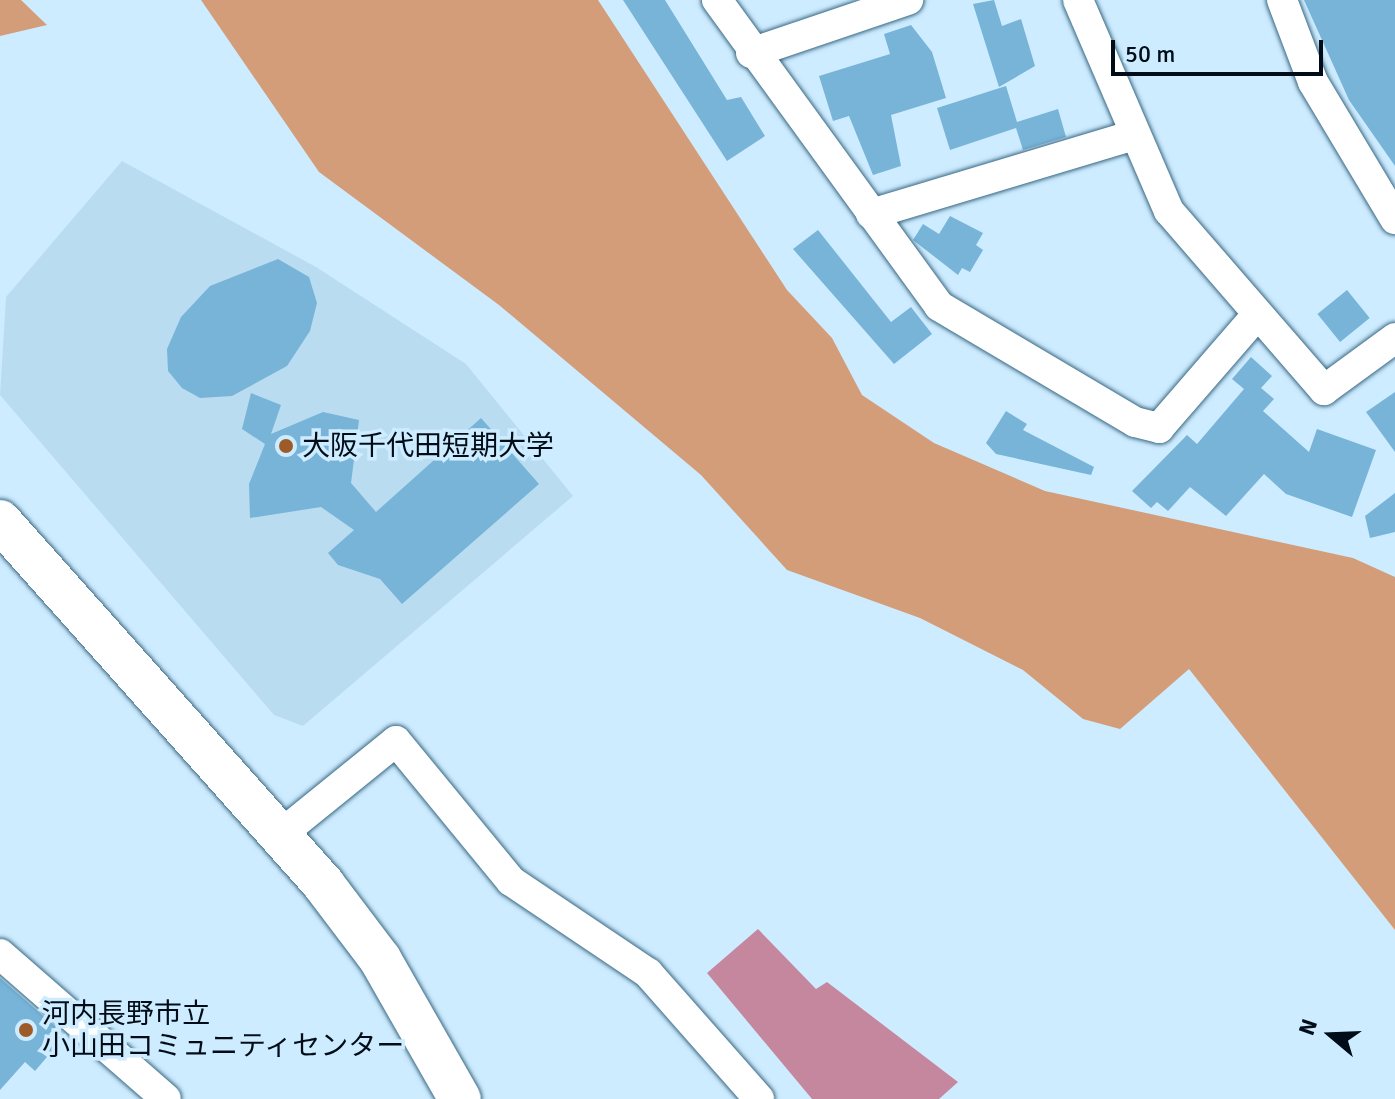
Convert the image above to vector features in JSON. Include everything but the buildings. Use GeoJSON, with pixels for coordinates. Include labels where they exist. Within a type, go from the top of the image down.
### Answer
{"type":"FeatureCollection","features":[{"type":"Feature","properties":{"kind":"street"},"geometry":{"type":"LineString","coordinates":[[717,0],[751,53],[939,306],[1135,422],[1159,428],[1257,315]]}},
{"type":"Feature","properties":{"kind":"street"},"geometry":{"type":"LineString","coordinates":[[1078,0],[1169,211],[1324,390],[1395,338]]}},
{"type":"Feature","properties":{"kind":"street"},"geometry":{"type":"LineString","coordinates":[[1282,0],[1313,82],[1395,219]]}},
{"type":"Feature","properties":{"kind":"street"},"geometry":{"type":"LineString","coordinates":[[751,53],[893,2]]}},
{"type":"Feature","properties":{"kind":"street"},"geometry":{"type":"LineString","coordinates":[[871,214],[1134,135]]}},
{"type":"Feature","properties":{"kind":"street"},"geometry":{"type":"LineString","coordinates":[[0,521],[280,835],[380,959],[460,1099]]}},
{"type":"Feature","properties":{"kind":"street"},"geometry":{"type":"LineString","coordinates":[[280,835],[396,741],[511,881],[648,973],[759,1099]]}},
{"type":"Feature","properties":{"kind":"street"},"geometry":{"type":"LineString","coordinates":[[0,954],[166,1099]]}},
{"type":"Feature","properties":{"kind":"shaded area"},"geometry":{"type":"Polygon","coordinates":[[[0,0],[21,0],[47,25],[0,36],[0,0]]]}},
{"type":"Feature","properties":{"kind":"shaded area"},"geometry":{"type":"Polygon","coordinates":[[[201,0],[598,0],[787,290],[832,338],[862,395],[934,443],[1045,491],[1353,558],[1395,577],[1395,930],[1189,669],[1120,729],[1083,719],[1023,670],[920,618],[787,570],[701,475],[499,305],[319,172],[201,0]]]}},
{"type":"Feature","properties":{"kind":"shaded area","name":"大阪千代田短期大学"},"geometry":{"type":"Polygon","coordinates":[[[122,161],[316,267],[466,364],[573,496],[303,726],[274,715],[0,395],[6,297],[122,161]]]}},
{"type":"Feature","properties":{"kind":"shaded area"},"geometry":{"type":"Polygon","coordinates":[[[758,929],[816,989],[827,982],[958,1082],[939,1099],[812,1099],[707,973],[758,929]]]}},
{"type":"Feature","properties":{"kind":"place","name":"大阪千代田短期大学"},"geometry":{"type":"Point","coordinates":[286,446]}},
{"type":"Feature","properties":{"kind":"place","name":"河内長野市立 小山田コミュニティセンター"},"geometry":{"type":"Point","coordinates":[26,1030]}}]}
